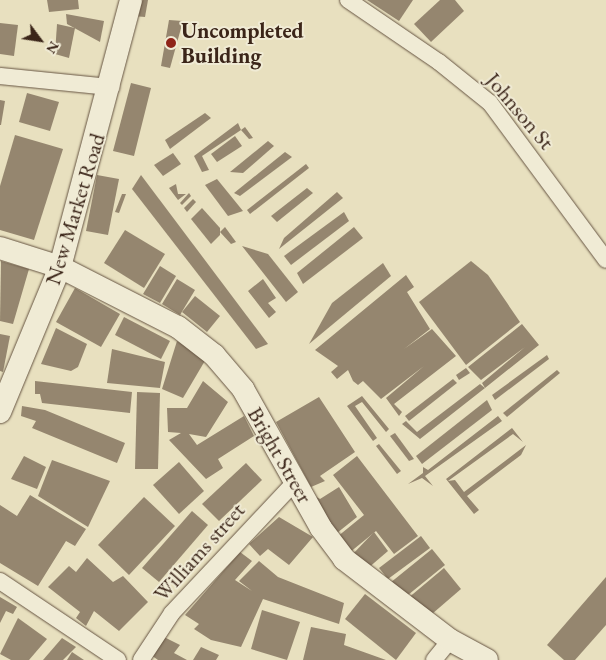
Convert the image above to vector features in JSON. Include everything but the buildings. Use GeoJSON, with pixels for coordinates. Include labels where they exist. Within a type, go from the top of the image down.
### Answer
{"type":"FeatureCollection","features":[{"type":"Feature","properties":{"kind":"main road","name":"New Market Road"},"geometry":{"type":"LineString","coordinates":[[0,412],[60,267],[111,87],[131,0]]}},
{"type":"Feature","properties":{"kind":"main road","name":"Bright Streer"},"geometry":{"type":"LineString","coordinates":[[0,248],[60,267],[178,327],[214,354],[242,389],[344,559],[450,640],[487,660]]}},
{"type":"Feature","properties":{"kind":"street","name":"Johnson St"},"geometry":{"type":"LineString","coordinates":[[348,0],[439,62],[490,102],[606,260]]}},
{"type":"Feature","properties":{"kind":"street"},"geometry":{"type":"LineString","coordinates":[[0,76],[111,87]]}},
{"type":"Feature","properties":{"kind":"street","name":"Williams street"},"geometry":{"type":"LineString","coordinates":[[142,660],[172,613],[296,481]]}},
{"type":"Feature","properties":{"kind":"street"},"geometry":{"type":"LineString","coordinates":[[0,581],[118,660]]}},
{"type":"Feature","properties":{"kind":"street"},"geometry":{"type":"LineString","coordinates":[[434,660],[450,640]]}},
{"type":"Feature","properties":{"kind":"place","name":"Uncompleted Building"},"geometry":{"type":"Point","coordinates":[171,43]}}]}
